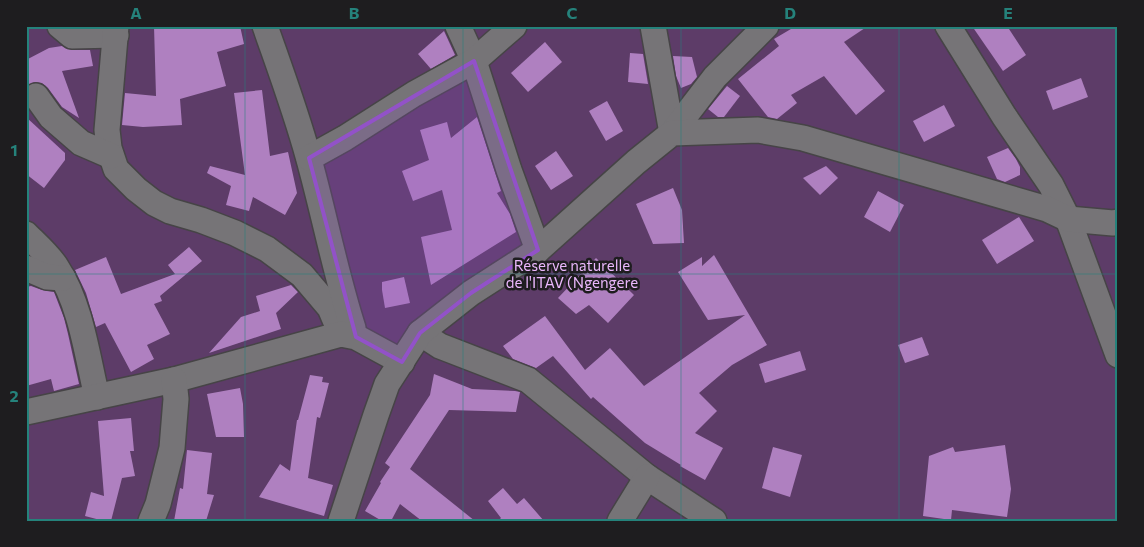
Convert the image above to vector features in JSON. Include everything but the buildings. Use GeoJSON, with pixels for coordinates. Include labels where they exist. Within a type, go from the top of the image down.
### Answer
{"type":"FeatureCollection","features":[{"type":"Feature","properties":{"kind":"street"},"geometry":{"type":"LineString","coordinates":[[60,26],[72,36],[116,30],[107,130],[109,148],[116,168],[136,189],[154,203],[170,211],[235,233],[267,249],[302,275],[330,308],[349,335],[402,362]]}},
{"type":"Feature","properties":{"kind":"street"},"geometry":{"type":"LineString","coordinates":[[265,26],[297,115],[309,158],[344,300],[349,335]]}},
{"type":"Feature","properties":{"kind":"street"},"geometry":{"type":"LineString","coordinates":[[458,26],[474,61],[506,162],[538,250]]}},
{"type":"Feature","properties":{"kind":"street"},"geometry":{"type":"LineString","coordinates":[[309,158],[345,138],[414,94],[474,61],[514,26]]}},
{"type":"Feature","properties":{"kind":"street"},"geometry":{"type":"LineString","coordinates":[[653,26],[672,133]]}},
{"type":"Feature","properties":{"kind":"street"},"geometry":{"type":"LineString","coordinates":[[341,521],[387,384],[420,333],[471,293],[538,250],[636,162],[672,133],[715,77],[766,26]]}},
{"type":"Feature","properties":{"kind":"street"},"geometry":{"type":"LineString","coordinates":[[948,26],[1004,116],[1051,185],[1068,219],[1118,355]]}},
{"type":"Feature","properties":{"kind":"street"},"geometry":{"type":"LineString","coordinates":[[36,96],[51,117],[81,143],[111,156]]}},
{"type":"Feature","properties":{"kind":"street"},"geometry":{"type":"LineString","coordinates":[[672,133],[758,130],[803,138],[1047,209],[1068,219],[1118,222]]}},
{"type":"Feature","properties":{"kind":"street"},"geometry":{"type":"LineString","coordinates":[[26,234],[57,267],[69,289],[80,321],[97,397]]}},
{"type":"Feature","properties":{"kind":"street"},"geometry":{"type":"LineString","coordinates":[[26,268],[47,277],[63,278]]}},
{"type":"Feature","properties":{"kind":"street"},"geometry":{"type":"LineString","coordinates":[[420,333],[440,346],[528,380],[647,477],[714,521]]}},
{"type":"Feature","properties":{"kind":"street"},"geometry":{"type":"LineString","coordinates":[[26,412],[174,380],[349,335]]}},
{"type":"Feature","properties":{"kind":"street"},"geometry":{"type":"LineString","coordinates":[[151,521],[158,504],[172,448],[176,399],[174,380]]}},
{"type":"Feature","properties":{"kind":"street"},"geometry":{"type":"LineString","coordinates":[[620,521],[647,477]]}},
{"type":"Feature","properties":{"kind":"highlighted area"},"geometry":{"type":"Polygon","coordinates":[[[474,61],[538,250],[471,293],[420,333],[402,362],[356,337],[309,158],[474,61]]]}},
{"type":"Feature","properties":{"kind":"green space","name":"Réserve naturelle de l'ITAV (Ngengere"},"geometry":{"type":"Polygon","coordinates":[[[26,26],[1118,26],[1118,521],[26,521],[26,26]]]}}]}
